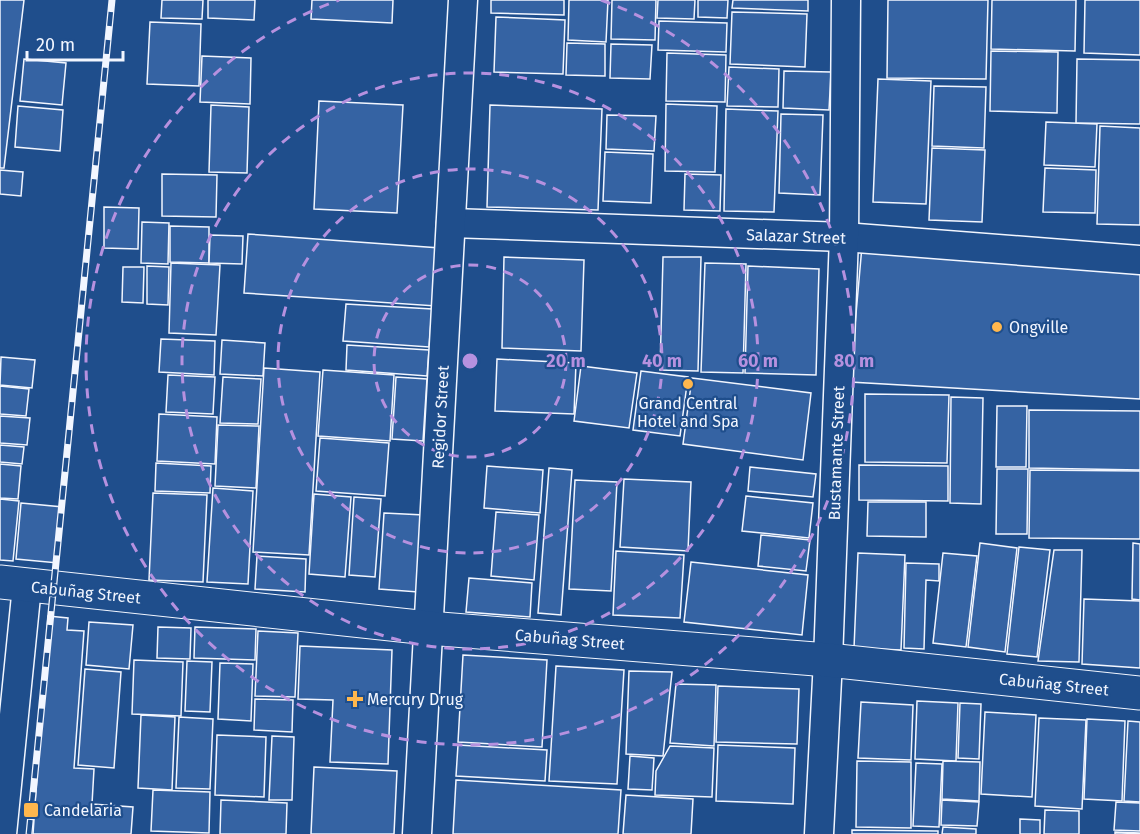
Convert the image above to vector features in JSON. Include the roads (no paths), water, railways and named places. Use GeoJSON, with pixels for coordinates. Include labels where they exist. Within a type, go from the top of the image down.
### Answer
{"type":"FeatureCollection","features":[{"type":"Feature","properties":{"kind":"street","name":"Regidor Street"},"geometry":{"type":"LineString","coordinates":[[417,834],[463,0]]}},
{"type":"Feature","properties":{"kind":"street","name":"Bustamante Street"},"geometry":{"type":"LineString","coordinates":[[819,834],[844,237],[846,0]]}},
{"type":"Feature","properties":{"kind":"street","name":"Salazar Street"},"geometry":{"type":"LineString","coordinates":[[451,224],[844,237],[1140,260]]}},
{"type":"Feature","properties":{"kind":"street","name":"Cabuñag Street"},"geometry":{"type":"LineString","coordinates":[[13,584],[428,628],[828,660],[1140,693]]}},
{"type":"Feature","properties":{"kind":"street"},"geometry":{"type":"LineString","coordinates":[[2,834],[13,584]]}},
{"type":"Feature","properties":{"kind":"railway"},"geometry":{"type":"LineString","coordinates":[[29,834],[112,0]]}},
{"type":"Feature","properties":{"kind":"place","name":"Ongville"},"geometry":{"type":"Point","coordinates":[997,327]}},
{"type":"Feature","properties":{"kind":"place","name":"Grand Central Hotel and Spa"},"geometry":{"type":"Point","coordinates":[688,384]}},
{"type":"Feature","properties":{"kind":"place","name":"Mercury Drug"},"geometry":{"type":"Point","coordinates":[355,699]}},
{"type":"Feature","properties":{"kind":"place","name":"Candelaria"},"geometry":{"type":"Point","coordinates":[31,810]}}]}
